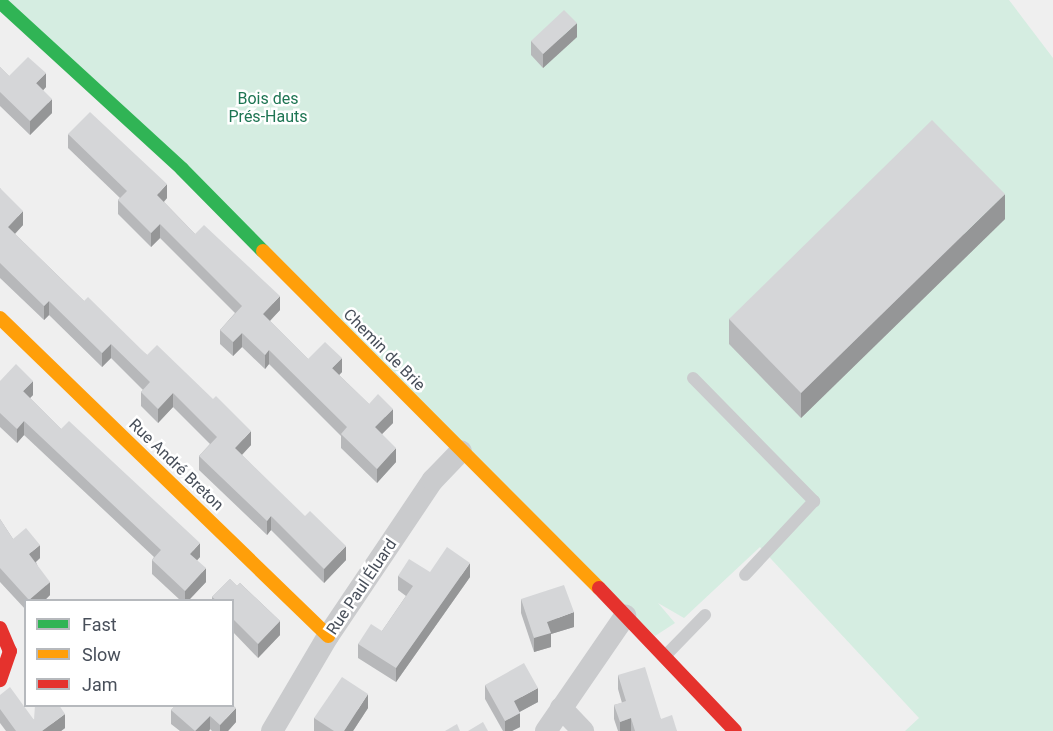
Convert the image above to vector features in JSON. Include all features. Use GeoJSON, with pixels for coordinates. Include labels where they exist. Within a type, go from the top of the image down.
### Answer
{"type":"FeatureCollection","features":[{"type":"Feature","properties":{"kind":"street","name":"Chemin de Brie"},"geometry":{"type":"LineString","coordinates":[[0,2],[182,169],[626,616],[735,731]]}},
{"type":"Feature","properties":{"kind":"street","name":"Rue André Breton"},"geometry":{"type":"LineString","coordinates":[[0,318],[328,636]]}},
{"type":"Feature","properties":{"kind":"street","name":"Rue Paul Éluard"},"geometry":{"type":"LineString","coordinates":[[272,731],[328,636],[433,480],[461,451]]}},
{"type":"Feature","properties":{"kind":"street"},"geometry":{"type":"LineString","coordinates":[[546,731],[626,616]]}},
{"type":"Feature","properties":{"kind":"street"},"geometry":{"type":"LineString","coordinates":[[0,628],[10,651],[9,663],[0,680]]}},
{"type":"Feature","properties":{"kind":"street"},"geometry":{"type":"LineString","coordinates":[[561,708],[583,731]]}},
{"type":"Feature","properties":{"kind":"lane"},"geometry":{"type":"LineString","coordinates":[[693,378],[814,501],[745,576]]}},
{"type":"Feature","properties":{"kind":"lane"},"geometry":{"type":"LineString","coordinates":[[664,657],[705,615]]}},
{"type":"Feature","properties":{"kind":"green space","name":"Bois des Prés-Hauts"},"geometry":{"type":"Polygon","coordinates":[[[0,0],[1009,0],[1053,58],[1053,731],[905,731],[919,718],[760,547],[684,618],[658,603],[675,623],[655,636],[0,0]]]}},
{"type":"Feature","properties":{"kind":"building"},"geometry":{"type":"Polygon","coordinates":[[[564,10],[577,23],[543,54],[531,41],[564,10]]]}},
{"type":"Feature","properties":{"kind":"building"},"geometry":{"type":"Polygon","coordinates":[[[28,57],[46,73],[36,83],[52,99],[30,121],[0,92],[0,67],[9,76],[28,57]]]}},
{"type":"Feature","properties":{"kind":"building"},"geometry":{"type":"Polygon","coordinates":[[[90,112],[167,184],[157,195],[195,234],[204,225],[280,296],[263,314],[308,359],[325,342],[342,358],[332,368],[369,404],[378,394],[393,409],[375,427],[396,448],[377,469],[341,434],[347,427],[269,350],[265,355],[242,333],[233,342],[220,330],[242,306],[160,224],[151,233],[118,200],[127,191],[68,134],[90,112]]]}},
{"type":"Feature","properties":{"kind":"building"},"geometry":{"type":"Polygon","coordinates":[[[932,120],[1005,194],[801,393],[729,319],[932,120]]]}},
{"type":"Feature","properties":{"kind":"building"},"geometry":{"type":"Polygon","coordinates":[[[0,188],[23,211],[8,227],[84,301],[88,297],[147,355],[157,345],[213,399],[216,396],[251,431],[235,448],[305,516],[310,511],[346,546],[324,569],[271,516],[267,521],[199,456],[217,437],[173,393],[158,409],[141,392],[150,382],[111,344],[102,353],[49,301],[44,306],[0,263],[0,188]]]}},
{"type":"Feature","properties":{"kind":"building"},"geometry":{"type":"Polygon","coordinates":[[[16,364],[33,381],[23,391],[61,429],[69,421],[200,543],[190,554],[206,568],[185,591],[152,560],[161,550],[24,421],[17,429],[0,413],[0,381],[16,364]]]}},
{"type":"Feature","properties":{"kind":"building"},"geometry":{"type":"Polygon","coordinates":[[[0,519],[13,539],[26,528],[40,545],[29,554],[50,582],[28,599],[0,568],[0,519]]]}},
{"type":"Feature","properties":{"kind":"building"},"geometry":{"type":"Polygon","coordinates":[[[447,547],[470,563],[396,668],[358,644],[371,624],[382,631],[413,586],[398,576],[409,559],[430,572],[447,547]]]}},
{"type":"Feature","properties":{"kind":"building"},"geometry":{"type":"Polygon","coordinates":[[[230,579],[237,586],[240,583],[280,621],[258,644],[234,620],[234,599],[212,597],[230,579]]]}},
{"type":"Feature","properties":{"kind":"building"},"geometry":{"type":"Polygon","coordinates":[[[564,585],[574,612],[547,622],[551,633],[534,638],[521,599],[564,585]]]}},
{"type":"Feature","properties":{"kind":"building"},"geometry":{"type":"Polygon","coordinates":[[[524,663],[538,688],[514,701],[520,713],[505,721],[485,685],[524,663]]]}},
{"type":"Feature","properties":{"kind":"building"},"geometry":{"type":"Polygon","coordinates":[[[645,667],[661,719],[672,715],[677,731],[635,731],[631,718],[620,722],[614,705],[626,701],[618,675],[645,667]]]}},
{"type":"Feature","properties":{"kind":"building"},"geometry":{"type":"Polygon","coordinates":[[[342,677],[368,694],[344,731],[334,731],[314,718],[342,677]]]}},
{"type":"Feature","properties":{"kind":"building"},"geometry":{"type":"Polygon","coordinates":[[[10,687],[34,720],[35,707],[60,707],[65,714],[42,731],[16,731],[0,709],[0,695],[10,687]]]}},
{"type":"Feature","properties":{"kind":"building"},"geometry":{"type":"Polygon","coordinates":[[[234,706],[236,708],[220,725],[210,716],[195,731],[171,710],[174,707],[234,706]]]}},
{"type":"Feature","properties":{"kind":"building"},"geometry":{"type":"Polygon","coordinates":[[[483,722],[488,731],[468,731],[483,722]]]}},
{"type":"Feature","properties":{"kind":"building"},"geometry":{"type":"Polygon","coordinates":[[[457,724],[460,731],[445,731],[457,724]]]}},
{"type":"Feature","properties":{"kind":"traffic: fast"},"geometry":{"type":"LineString","coordinates":[[0,2],[182,169],[263,251]]}},
{"type":"Feature","properties":{"kind":"traffic: slow"},"geometry":{"type":"LineString","coordinates":[[263,251],[599,588]]}},
{"type":"Feature","properties":{"kind":"traffic: slow"},"geometry":{"type":"LineString","coordinates":[[0,318],[328,636]]}},
{"type":"Feature","properties":{"kind":"traffic: jam"},"geometry":{"type":"LineString","coordinates":[[599,588],[735,731]]}},
{"type":"Feature","properties":{"kind":"traffic: jam"},"geometry":{"type":"LineString","coordinates":[[0,628],[10,651],[0,680]]}}]}
